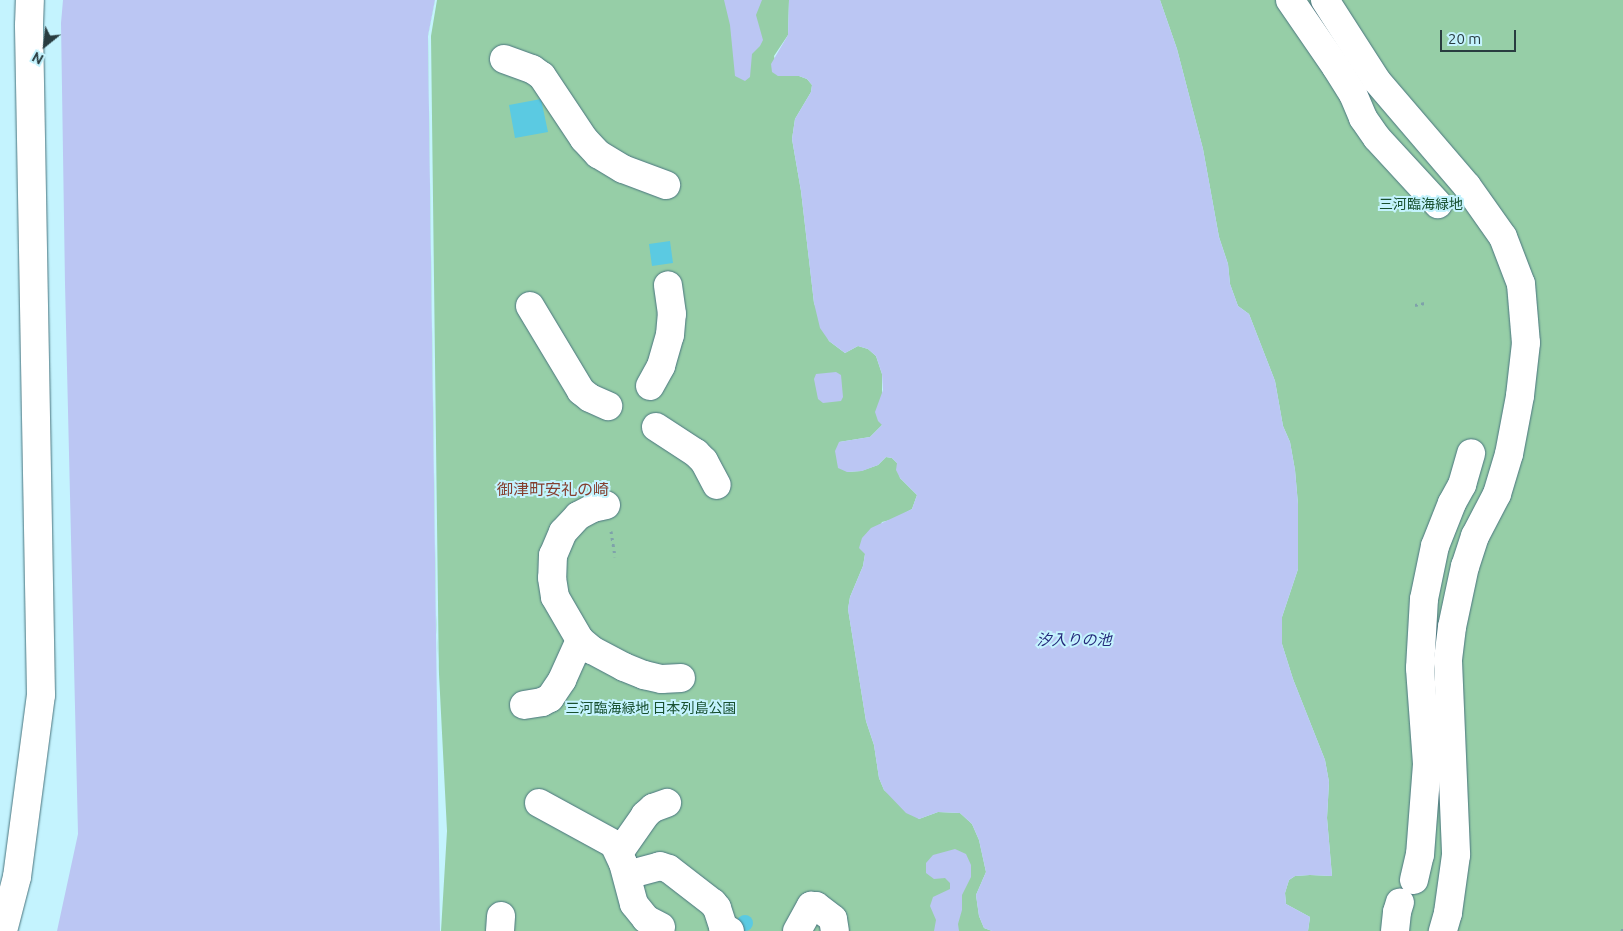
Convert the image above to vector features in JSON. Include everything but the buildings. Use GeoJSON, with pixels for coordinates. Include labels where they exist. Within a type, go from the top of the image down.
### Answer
{"type":"FeatureCollection","features":[{"type":"Feature","properties":{"kind":"street"},"geometry":{"type":"LineString","coordinates":[[3,931],[17,877],[42,695],[30,0]]}},
{"type":"Feature","properties":{"kind":"street"},"geometry":{"type":"LineString","coordinates":[[1290,0],[1336,67],[1353,94],[1363,118],[1377,138],[1427,175],[1438,204]]}},
{"type":"Feature","properties":{"kind":"street"},"geometry":{"type":"LineString","coordinates":[[1325,0],[1377,81],[1467,186],[1503,237],[1521,284],[1526,343],[1509,454],[1497,494],[1475,536],[1465,566],[1449,652],[1452,787],[1456,855],[1448,913],[1443,931]]}},
{"type":"Feature","properties":{"kind":"street"},"geometry":{"type":"LineString","coordinates":[[504,59],[532,69],[542,76],[584,139],[598,154],[623,169],[666,185]]}},
{"type":"Feature","properties":{"kind":"street"},"geometry":{"type":"LineString","coordinates":[[650,386],[661,366],[670,335],[672,314],[668,285]]}},
{"type":"Feature","properties":{"kind":"street"},"geometry":{"type":"LineString","coordinates":[[530,306],[581,391],[590,398],[608,406]]}},
{"type":"Feature","properties":{"kind":"street"},"geometry":{"type":"LineString","coordinates":[[656,427],[700,457],[717,485]]}},
{"type":"Feature","properties":{"kind":"street"},"geometry":{"type":"LineString","coordinates":[[1395,931],[1397,912],[1420,855],[1427,764],[1421,695],[1429,652],[1423,607],[1431,559],[1452,503],[1462,484],[1471,453]]}},
{"type":"Feature","properties":{"kind":"street"},"geometry":{"type":"LineString","coordinates":[[606,505],[594,508],[570,523],[563,532],[553,556],[552,578],[555,597],[580,640],[592,650],[631,670],[662,679],[681,678]]}},
{"type":"Feature","properties":{"kind":"street"},"geometry":{"type":"LineString","coordinates":[[524,704],[542,702],[550,698],[562,680],[580,640]]}},
{"type":"Feature","properties":{"kind":"street"},"geometry":{"type":"LineString","coordinates":[[539,803],[614,844],[618,849],[627,875],[634,904],[646,919],[662,927]]}},
{"type":"Feature","properties":{"kind":"street"},"geometry":{"type":"LineString","coordinates":[[618,849],[623,847],[645,815],[653,808],[667,803]]}},
{"type":"Feature","properties":{"kind":"street"},"geometry":{"type":"LineString","coordinates":[[627,875],[660,866],[669,869],[713,903],[717,908],[723,927],[730,931]]}},
{"type":"Feature","properties":{"kind":"street"},"geometry":{"type":"LineString","coordinates":[[797,931],[811,906],[816,906],[833,919],[835,931]]}},
{"type":"Feature","properties":{"kind":"path"},"geometry":{"type":"LineString","coordinates":[[1415,305],[1425,302]]}},
{"type":"Feature","properties":{"kind":"green space","name":"三河臨海緑地 日本列島公園"},"geometry":{"type":"Polygon","coordinates":[[[435,0],[789,0],[788,35],[774,56],[778,76],[799,76],[807,79],[812,85],[811,92],[795,119],[792,139],[801,191],[814,303],[829,341],[845,353],[858,346],[868,349],[876,356],[882,374],[882,425],[870,437],[839,442],[847,472],[861,471],[878,465],[886,457],[892,458],[897,463],[900,478],[917,495],[912,509],[894,519],[882,522],[865,554],[863,566],[850,597],[848,609],[866,721],[874,745],[879,778],[884,790],[919,819],[938,812],[960,813],[972,824],[979,840],[986,872],[976,895],[979,916],[984,928],[992,931],[441,931],[447,831],[436,615],[428,36],[435,0]]]}},
{"type":"Feature","properties":{"kind":"green space","name":"三河臨海緑地"},"geometry":{"type":"Polygon","coordinates":[[[1160,0],[1623,0],[1623,931],[1308,931],[1310,917],[1286,904],[1285,893],[1289,880],[1295,876],[1332,876],[1327,818],[1329,782],[1325,760],[1293,679],[1282,644],[1282,617],[1298,569],[1298,504],[1295,470],[1290,442],[1283,426],[1275,381],[1249,314],[1238,306],[1230,284],[1228,264],[1219,237],[1203,149],[1177,49],[1160,0]]]}},
{"type":"Feature","properties":{"kind":"water"},"geometry":{"type":"Polygon","coordinates":[[[63,0],[435,0],[428,36],[440,931],[57,931],[78,834],[65,284],[61,23],[63,0]]]}},
{"type":"Feature","properties":{"kind":"water"},"geometry":{"type":"Polygon","coordinates":[[[724,0],[762,0],[756,15],[763,40],[752,54],[750,77],[745,81],[735,76],[730,25],[724,0]]]}},
{"type":"Feature","properties":{"kind":"water","name":"汐入りの池"},"geometry":{"type":"Polygon","coordinates":[[[789,0],[1160,0],[1177,49],[1203,149],[1219,237],[1228,264],[1230,284],[1238,306],[1249,314],[1275,381],[1283,426],[1290,442],[1295,470],[1298,504],[1298,569],[1282,617],[1282,644],[1293,679],[1325,760],[1329,782],[1327,818],[1332,876],[1295,876],[1289,880],[1285,893],[1286,904],[1310,917],[1308,931],[992,931],[984,928],[979,916],[976,895],[986,872],[979,840],[972,824],[960,813],[938,812],[919,819],[906,813],[884,790],[879,778],[874,745],[866,721],[848,609],[850,597],[863,566],[865,554],[859,548],[862,538],[871,528],[912,509],[917,495],[900,478],[896,470],[897,463],[892,458],[886,457],[878,465],[862,471],[847,472],[838,468],[835,451],[839,442],[870,437],[882,425],[878,421],[875,412],[883,390],[882,374],[876,356],[868,349],[858,346],[845,353],[829,341],[820,328],[814,303],[801,191],[792,139],[795,119],[811,92],[812,85],[807,79],[799,76],[778,76],[772,72],[771,64],[788,35],[789,0]]]}},
{"type":"Feature","properties":{"kind":"water"},"geometry":{"type":"Polygon","coordinates":[[[836,372],[841,375],[843,397],[841,401],[823,403],[818,399],[814,379],[816,374],[836,372]]]}},
{"type":"Feature","properties":{"kind":"water"},"geometry":{"type":"Polygon","coordinates":[[[955,849],[966,854],[971,865],[971,877],[962,895],[962,910],[958,924],[959,931],[934,931],[936,920],[930,906],[933,897],[950,889],[950,883],[945,878],[934,879],[926,873],[926,863],[933,855],[955,849]]]}},
{"type":"Feature","properties":{"kind":"pier"},"geometry":{"type":"Polygon","coordinates":[[[435,0],[437,0],[431,36],[439,684],[436,615],[428,36],[435,0]]]}},
{"type":"Feature","properties":{"kind":"district","name":"御津町安礼の崎"},"geometry":{"type":"Point","coordinates":[553,489]}}]}
